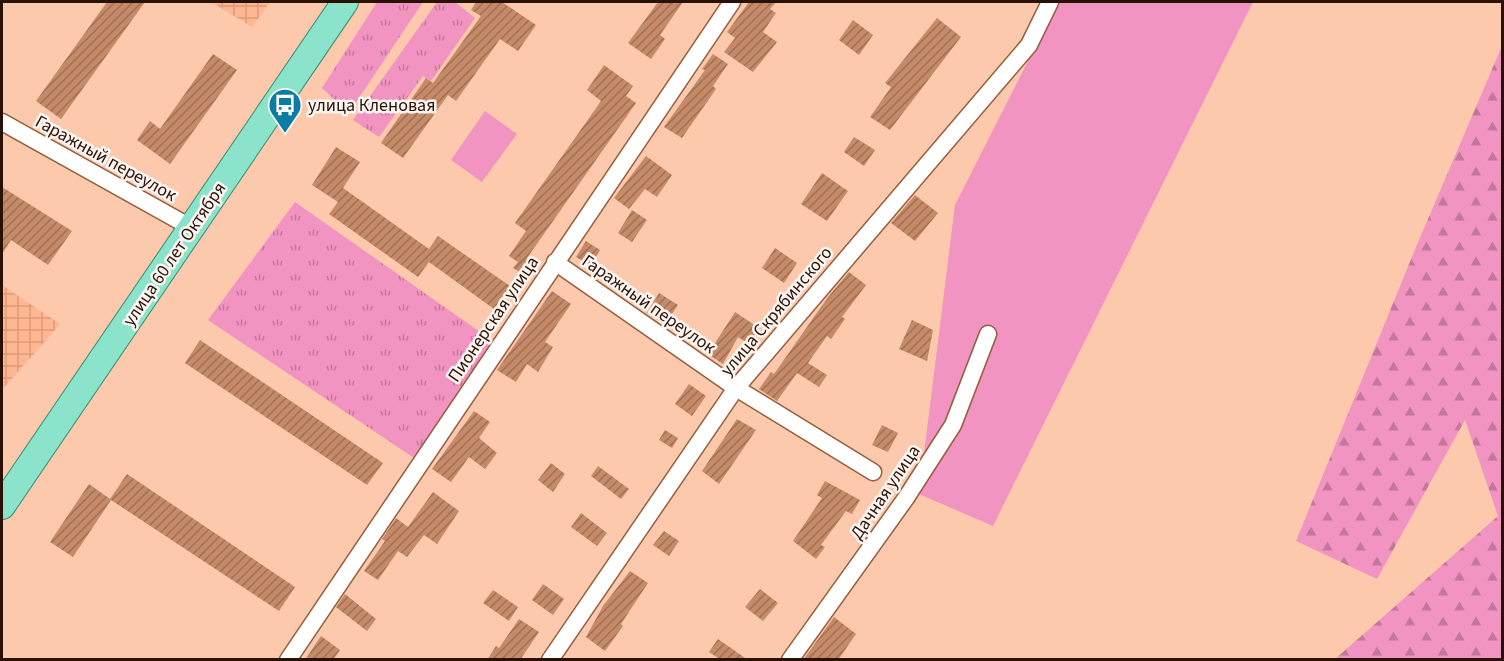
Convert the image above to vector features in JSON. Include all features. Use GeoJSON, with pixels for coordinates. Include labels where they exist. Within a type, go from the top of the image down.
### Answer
{"type":"FeatureCollection","features":[{"type":"Feature","properties":{"kind":"main road","name":"улица 60 лет Октября"},"geometry":{"type":"LineString","coordinates":[[2,506],[345,2]]}},
{"type":"Feature","properties":{"kind":"street","name":"Пионерская улица"},"geometry":{"type":"LineString","coordinates":[[288,660],[732,2]]}},
{"type":"Feature","properties":{"kind":"street","name":"улица Скрябинского"},"geometry":{"type":"LineString","coordinates":[[550,660],[736,388],[1029,45],[1050,2]]}},
{"type":"Feature","properties":{"kind":"street","name":"Гаражный переулок"},"geometry":{"type":"LineString","coordinates":[[2,122],[192,228]]}},
{"type":"Feature","properties":{"kind":"street","name":"Гаражный переулок"},"geometry":{"type":"LineString","coordinates":[[555,262],[736,388],[873,472]]}},
{"type":"Feature","properties":{"kind":"street","name":"Дачная улица"},"geometry":{"type":"LineString","coordinates":[[790,660],[906,498],[953,425],[988,334]]}},
{"type":"Feature","properties":{"kind":"shaded area"},"geometry":{"type":"Polygon","coordinates":[[[211,2],[270,2],[252,27],[211,2]]]}},
{"type":"Feature","properties":{"kind":"shaded area"},"geometry":{"type":"Polygon","coordinates":[[[2,285],[60,324],[2,390],[2,285]]]}},
{"type":"Feature","properties":{"kind":"green space"},"geometry":{"type":"Polygon","coordinates":[[[377,2],[423,2],[349,113],[322,88],[377,2]]]}},
{"type":"Feature","properties":{"kind":"green space"},"geometry":{"type":"Polygon","coordinates":[[[437,2],[455,2],[475,18],[431,81],[423,76],[379,137],[353,120],[437,2]]]}},
{"type":"Feature","properties":{"kind":"green space"},"geometry":{"type":"Polygon","coordinates":[[[1058,2],[1253,2],[993,526],[919,494],[955,205],[1058,2]]]}},
{"type":"Feature","properties":{"kind":"green space"},"geometry":{"type":"Polygon","coordinates":[[[1502,46],[1502,659],[1335,659],[1498,516],[1465,420],[1377,579],[1296,541],[1416,247],[1502,46]]]}},
{"type":"Feature","properties":{"kind":"green space"},"geometry":{"type":"Polygon","coordinates":[[[485,111],[517,134],[482,182],[451,160],[485,111]]]}},
{"type":"Feature","properties":{"kind":"green space"},"geometry":{"type":"Polygon","coordinates":[[[295,202],[493,341],[420,462],[208,320],[295,202]]]}},
{"type":"Feature","properties":{"kind":"building"},"geometry":{"type":"Polygon","coordinates":[[[107,2],[145,2],[61,119],[36,101],[107,2]]]}},
{"type":"Feature","properties":{"kind":"building"},"geometry":{"type":"Polygon","coordinates":[[[476,2],[502,2],[536,25],[518,51],[500,39],[456,101],[448,95],[403,158],[381,143],[426,78],[433,83],[481,16],[471,10],[476,2]]]}},
{"type":"Feature","properties":{"kind":"building"},"geometry":{"type":"Polygon","coordinates":[[[658,2],[683,2],[660,35],[665,39],[651,59],[628,43],[658,2]]]}},
{"type":"Feature","properties":{"kind":"building"},"geometry":{"type":"Polygon","coordinates":[[[749,2],[776,2],[770,9],[776,13],[763,32],[777,42],[753,72],[724,52],[735,38],[727,32],[749,2]]]}},
{"type":"Feature","properties":{"kind":"building"},"geometry":{"type":"Polygon","coordinates":[[[937,18],[961,37],[890,130],[870,117],[891,87],[885,83],[937,18]]]}},
{"type":"Feature","properties":{"kind":"building"},"geometry":{"type":"Polygon","coordinates":[[[853,20],[873,35],[859,55],[839,40],[853,20]]]}},
{"type":"Feature","properties":{"kind":"building"},"geometry":{"type":"Polygon","coordinates":[[[213,54],[237,70],[170,164],[137,140],[150,121],[160,129],[213,54]]]}},
{"type":"Feature","properties":{"kind":"building"},"geometry":{"type":"Polygon","coordinates":[[[713,54],[728,64],[713,86],[716,89],[682,138],[664,127],[705,70],[702,69],[713,54]]]}},
{"type":"Feature","properties":{"kind":"building"},"geometry":{"type":"Polygon","coordinates":[[[604,65],[633,86],[626,96],[636,103],[527,258],[536,264],[528,277],[513,268],[518,262],[509,256],[526,231],[515,223],[601,101],[587,90],[604,65]]]}},
{"type":"Feature","properties":{"kind":"building"},"geometry":{"type":"Polygon","coordinates":[[[854,137],[875,150],[864,166],[844,152],[854,137]]]}},
{"type":"Feature","properties":{"kind":"building"},"geometry":{"type":"Polygon","coordinates":[[[336,147],[360,162],[343,188],[429,249],[438,236],[510,286],[494,309],[429,262],[418,277],[329,214],[338,202],[312,185],[336,147]]]}},
{"type":"Feature","properties":{"kind":"building"},"geometry":{"type":"Polygon","coordinates":[[[646,156],[672,175],[657,197],[645,189],[629,209],[614,198],[646,156]]]}},
{"type":"Feature","properties":{"kind":"building"},"geometry":{"type":"Polygon","coordinates":[[[822,173],[848,191],[827,221],[801,204],[822,173]]]}},
{"type":"Feature","properties":{"kind":"building"},"geometry":{"type":"Polygon","coordinates":[[[2,187],[72,231],[48,265],[11,240],[2,254],[2,187]]]}},
{"type":"Feature","properties":{"kind":"building"},"geometry":{"type":"Polygon","coordinates":[[[915,195],[938,213],[915,241],[891,223],[915,195]]]}},
{"type":"Feature","properties":{"kind":"building"},"geometry":{"type":"Polygon","coordinates":[[[632,210],[647,220],[632,242],[618,233],[632,210]]]}},
{"type":"Feature","properties":{"kind":"building"},"geometry":{"type":"Polygon","coordinates":[[[586,241],[600,250],[591,266],[576,257],[586,241]]]}},
{"type":"Feature","properties":{"kind":"building"},"geometry":{"type":"Polygon","coordinates":[[[775,248],[797,263],[784,283],[762,268],[775,248]]]}},
{"type":"Feature","properties":{"kind":"building"},"geometry":{"type":"Polygon","coordinates":[[[849,272],[866,285],[842,317],[845,319],[831,339],[827,336],[808,363],[827,375],[819,387],[797,373],[777,401],[759,389],[771,372],[774,374],[828,297],[849,272]]]}},
{"type":"Feature","properties":{"kind":"building"},"geometry":{"type":"Polygon","coordinates":[[[552,291],[571,304],[545,342],[553,347],[538,372],[527,364],[516,382],[497,370],[552,291]]]}},
{"type":"Feature","properties":{"kind":"building"},"geometry":{"type":"Polygon","coordinates":[[[659,293],[678,305],[665,324],[647,313],[659,293]]]}},
{"type":"Feature","properties":{"kind":"building"},"geometry":{"type":"Polygon","coordinates":[[[735,312],[759,328],[749,344],[738,337],[723,364],[708,354],[735,312]]]}},
{"type":"Feature","properties":{"kind":"building"},"geometry":{"type":"Polygon","coordinates":[[[912,320],[933,330],[927,361],[899,349],[912,320]]]}},
{"type":"Feature","properties":{"kind":"building"},"geometry":{"type":"Polygon","coordinates":[[[200,340],[383,463],[367,485],[185,363],[200,340]]]}},
{"type":"Feature","properties":{"kind":"building"},"geometry":{"type":"Polygon","coordinates":[[[689,384],[706,396],[692,416],[675,404],[689,384]]]}},
{"type":"Feature","properties":{"kind":"building"},"geometry":{"type":"Polygon","coordinates":[[[474,411],[490,422],[479,438],[497,453],[485,469],[469,457],[451,482],[432,469],[474,411]]]}},
{"type":"Feature","properties":{"kind":"building"},"geometry":{"type":"Polygon","coordinates":[[[737,419],[756,430],[719,484],[702,471],[737,419]]]}},
{"type":"Feature","properties":{"kind":"building"},"geometry":{"type":"Polygon","coordinates":[[[882,425],[898,433],[888,452],[872,445],[882,425]]]}},
{"type":"Feature","properties":{"kind":"building"},"geometry":{"type":"Polygon","coordinates":[[[665,430],[678,438],[672,448],[659,440],[665,430]]]}},
{"type":"Feature","properties":{"kind":"building"},"geometry":{"type":"Polygon","coordinates":[[[551,463],[565,474],[553,492],[538,480],[551,463]]]}},
{"type":"Feature","properties":{"kind":"building"},"geometry":{"type":"Polygon","coordinates":[[[598,466],[629,489],[621,499],[591,476],[598,466]]]}},
{"type":"Feature","properties":{"kind":"building"},"geometry":{"type":"Polygon","coordinates":[[[127,474],[295,587],[279,611],[111,500],[73,557],[50,542],[89,484],[110,499],[127,474]]]}},
{"type":"Feature","properties":{"kind":"building"},"geometry":{"type":"Polygon","coordinates":[[[825,481],[860,500],[852,514],[846,511],[821,545],[825,547],[816,559],[793,541],[822,498],[817,495],[825,481]]]}},
{"type":"Feature","properties":{"kind":"building"},"geometry":{"type":"Polygon","coordinates":[[[433,492],[459,511],[437,544],[424,535],[407,557],[398,551],[378,580],[364,571],[385,541],[382,539],[396,518],[408,527],[433,492]]]}},
{"type":"Feature","properties":{"kind":"building"},"geometry":{"type":"Polygon","coordinates":[[[581,513],[607,533],[597,546],[571,527],[581,513]]]}},
{"type":"Feature","properties":{"kind":"building"},"geometry":{"type":"Polygon","coordinates":[[[664,531],[679,541],[669,556],[653,545],[664,531]]]}},
{"type":"Feature","properties":{"kind":"building"},"geometry":{"type":"Polygon","coordinates":[[[630,571],[648,583],[621,624],[623,626],[605,651],[586,637],[603,606],[630,571]]]}},
{"type":"Feature","properties":{"kind":"building"},"geometry":{"type":"Polygon","coordinates":[[[543,584],[564,599],[553,615],[532,600],[543,584]]]}},
{"type":"Feature","properties":{"kind":"building"},"geometry":{"type":"Polygon","coordinates":[[[760,589],[778,603],[763,621],[745,607],[760,589]]]}},
{"type":"Feature","properties":{"kind":"building"},"geometry":{"type":"Polygon","coordinates":[[[493,590],[518,607],[509,621],[483,603],[493,590]]]}},
{"type":"Feature","properties":{"kind":"building"},"geometry":{"type":"Polygon","coordinates":[[[345,594],[376,619],[367,631],[336,607],[345,594]]]}},
{"type":"Feature","properties":{"kind":"building"},"geometry":{"type":"Polygon","coordinates":[[[834,617],[856,634],[838,660],[803,660],[834,617]]]}},
{"type":"Feature","properties":{"kind":"building"},"geometry":{"type":"Polygon","coordinates":[[[519,619],[539,632],[520,660],[487,660],[496,646],[499,648],[519,619]]]}},
{"type":"Feature","properties":{"kind":"building"},"geometry":{"type":"Polygon","coordinates":[[[321,636],[340,650],[333,660],[305,660],[321,636]]]}},
{"type":"Feature","properties":{"kind":"building"},"geometry":{"type":"Polygon","coordinates":[[[718,639],[748,660],[721,660],[709,652],[718,639]]]}},
{"type":"Feature","properties":{"kind":"place","name":"улица Кленовая"},"geometry":{"type":"Point","coordinates":[285,134]}}]}
